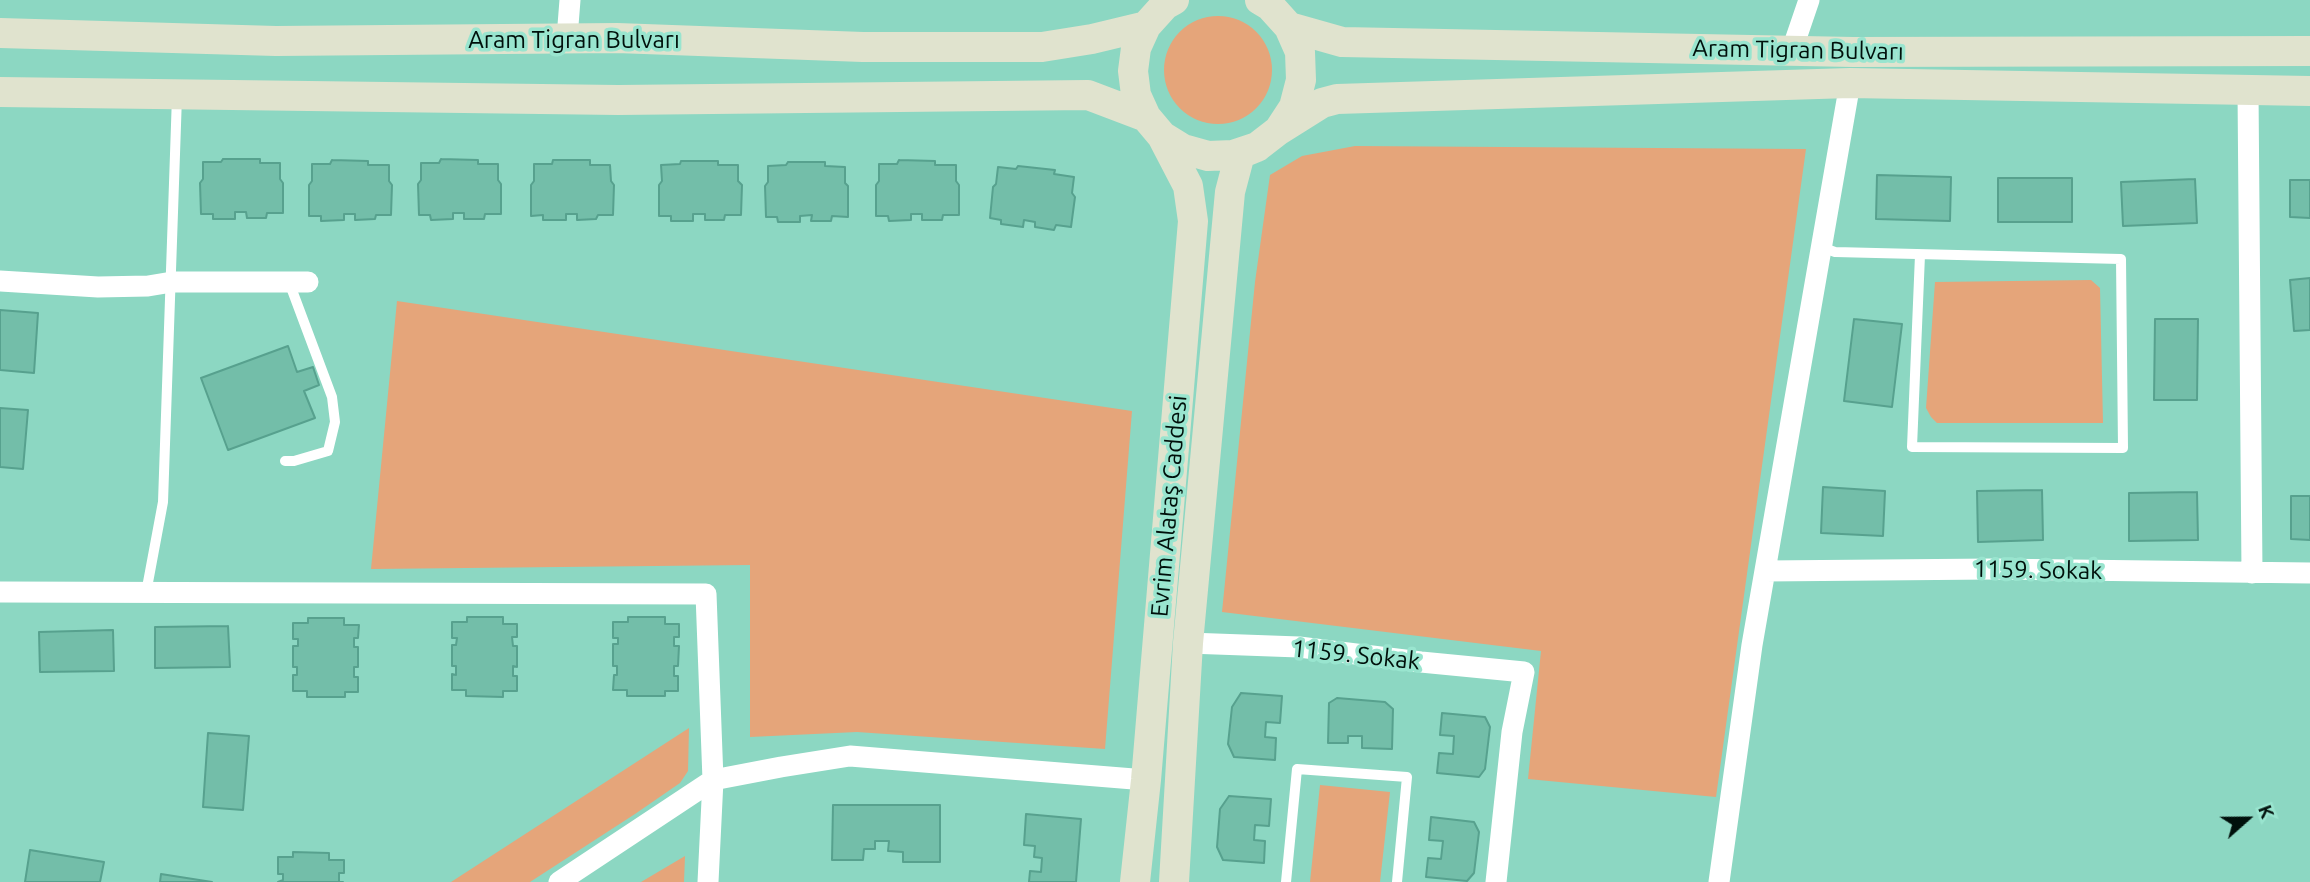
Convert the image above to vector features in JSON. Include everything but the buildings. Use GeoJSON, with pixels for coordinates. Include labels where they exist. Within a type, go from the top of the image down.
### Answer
{"type":"FeatureCollection","features":[{"type":"Feature","properties":{"kind":"main road","name":"Aram Tigran Bulvarı"},"geometry":{"type":"LineString","coordinates":[[0,33],[276,41],[567,38],[863,47],[1042,47],[1092,39],[1163,8]]}},
{"type":"Feature","properties":{"kind":"main road","name":"Evrim Alataş Caddesi"},"geometry":{"type":"LineString","coordinates":[[1135,882],[1193,221],[1188,186],[1136,95],[1133,71],[1136,48],[1163,8]]}},
{"type":"Feature","properties":{"kind":"main road","name":"Aram Tigran Bulvarı"},"geometry":{"type":"LineString","coordinates":[[1271,8],[1342,41],[1792,50],[2310,51]]}},
{"type":"Feature","properties":{"kind":"main road"},"geometry":{"type":"LineString","coordinates":[[0,92],[618,100],[1088,95],[1154,126],[1183,149],[1208,156],[1233,155],[1268,139],[1294,107],[1301,80],[1300,52],[1271,8]]}},
{"type":"Feature","properties":{"kind":"main road"},"geometry":{"type":"LineString","coordinates":[[1174,882],[1188,643],[1230,192],[1240,154],[1268,139],[1321,103],[1337,99],[1850,83],[2310,91]]}},
{"type":"Feature","properties":{"kind":"street"},"geometry":{"type":"LineString","coordinates":[[567,38],[569,0]]}},
{"type":"Feature","properties":{"kind":"street"},"geometry":{"type":"LineString","coordinates":[[1792,50],[1810,0]]}},
{"type":"Feature","properties":{"kind":"street"},"geometry":{"type":"LineString","coordinates":[[1719,882],[1752,645],[1850,83]]}},
{"type":"Feature","properties":{"kind":"street"},"geometry":{"type":"LineString","coordinates":[[2248,90],[2252,573]]}},
{"type":"Feature","properties":{"kind":"street"},"geometry":{"type":"LineString","coordinates":[[0,281],[98,287],[148,286],[172,282],[298,282]]}},
{"type":"Feature","properties":{"kind":"street","name":"1159. Sokak"},"geometry":{"type":"LineString","coordinates":[[1765,571],[1993,569],[2310,573]]}},
{"type":"Feature","properties":{"kind":"street"},"geometry":{"type":"LineString","coordinates":[[0,592],[706,594],[713,779],[708,882]]}},
{"type":"Feature","properties":{"kind":"street","name":"1159. Sokak"},"geometry":{"type":"LineString","coordinates":[[1188,643],[1299,647],[1524,672],[1512,732],[1496,882]]}},
{"type":"Feature","properties":{"kind":"street"},"geometry":{"type":"LineString","coordinates":[[559,882],[713,779],[850,756],[1146,780]]}},
{"type":"Feature","properties":{"kind":"lane"},"geometry":{"type":"LineString","coordinates":[[146,593],[163,502],[177,93]]}},
{"type":"Feature","properties":{"kind":"lane"},"geometry":{"type":"LineString","coordinates":[[1821,247],[1835,252],[2121,259],[2123,448],[1912,447],[1920,255]]}},
{"type":"Feature","properties":{"kind":"lane"},"geometry":{"type":"LineString","coordinates":[[285,461],[328,451],[335,422],[328,386],[298,282]]}},
{"type":"Feature","properties":{"kind":"lane"},"geometry":{"type":"LineString","coordinates":[[1286,882],[1297,769],[1407,777],[1397,882]]}},
{"type":"Feature","properties":{"kind":"lane"},"geometry":{"type":"LineString","coordinates":[[1174,882],[1185,882]]}},
{"type":"Feature","properties":{"kind":"shaded area"},"geometry":{"type":"Polygon","coordinates":[[[1218,16],[1239,20],[1256,32],[1268,49],[1272,70],[1268,91],[1256,108],[1239,120],[1218,124],[1197,120],[1180,108],[1168,91],[1164,70],[1168,49],[1180,32],[1197,20],[1218,16]]]}},
{"type":"Feature","properties":{"kind":"shaded area"},"geometry":{"type":"Polygon","coordinates":[[[1355,146],[1806,149],[1716,797],[1528,779],[1541,651],[1222,612],[1255,282],[1270,175],[1302,156],[1355,146]]]}},
{"type":"Feature","properties":{"kind":"shaded area"},"geometry":{"type":"Polygon","coordinates":[[[2091,280],[2100,288],[2103,423],[1937,423],[1931,417],[1926,408],[1935,282],[2091,280]]]}},
{"type":"Feature","properties":{"kind":"shaded area"},"geometry":{"type":"Polygon","coordinates":[[[397,301],[1132,411],[1105,749],[857,732],[750,737],[750,565],[371,569],[397,301]]]}},
{"type":"Feature","properties":{"kind":"shaded area"},"geometry":{"type":"Polygon","coordinates":[[[689,728],[688,771],[680,783],[530,882],[451,882],[689,728]]]}},
{"type":"Feature","properties":{"kind":"shaded area"},"geometry":{"type":"Polygon","coordinates":[[[1320,785],[1390,792],[1380,882],[1310,882],[1320,785]]]}},
{"type":"Feature","properties":{"kind":"shaded area"},"geometry":{"type":"Polygon","coordinates":[[[685,856],[684,882],[641,882],[685,856]]]}}]}
